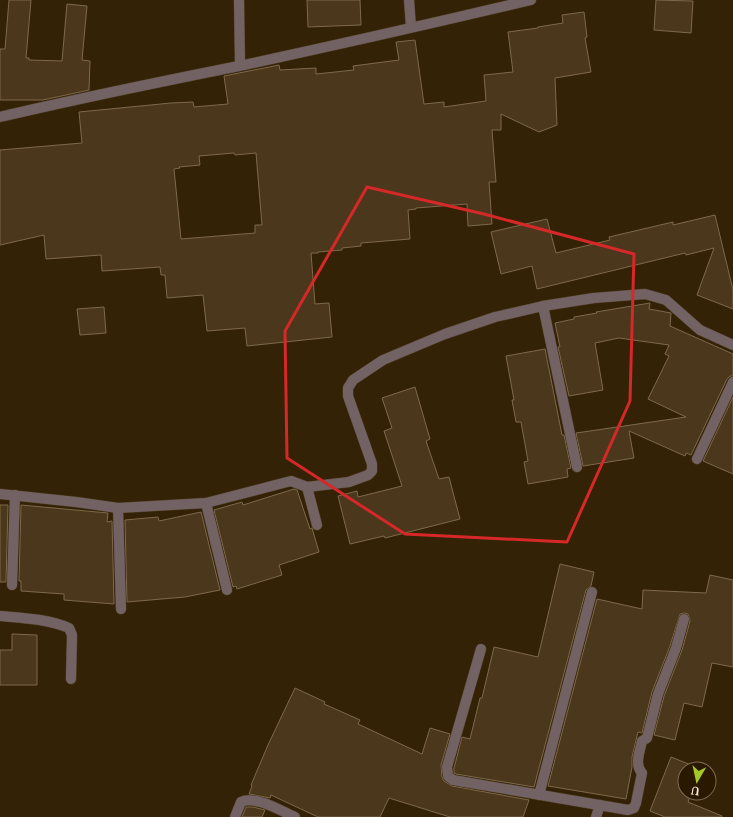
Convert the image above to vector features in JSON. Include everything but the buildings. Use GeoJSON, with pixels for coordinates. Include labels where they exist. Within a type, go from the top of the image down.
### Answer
{"type":"FeatureCollection","features":[{"type":"Feature","properties":{"kind":"street"},"geometry":{"type":"LineString","coordinates":[[239,0],[240,65]]}},
{"type":"Feature","properties":{"kind":"street"},"geometry":{"type":"LineString","coordinates":[[409,0],[411,27]]}},
{"type":"Feature","properties":{"kind":"street"},"geometry":{"type":"LineString","coordinates":[[0,117],[80,98],[240,65],[531,0]]}},
{"type":"Feature","properties":{"kind":"street"},"geometry":{"type":"LineString","coordinates":[[0,494],[118,508],[206,503],[291,481],[307,487],[349,482],[368,475],[372,471],[372,464],[348,396],[348,388],[353,380],[383,360],[446,334],[495,317],[543,306],[594,298],[645,294],[666,300],[700,330],[733,345]]}},
{"type":"Feature","properties":{"kind":"street"},"geometry":{"type":"LineString","coordinates":[[543,306],[577,468]]}},
{"type":"Feature","properties":{"kind":"street"},"geometry":{"type":"LineString","coordinates":[[697,459],[733,382]]}},
{"type":"Feature","properties":{"kind":"street"},"geometry":{"type":"LineString","coordinates":[[307,487],[317,525]]}},
{"type":"Feature","properties":{"kind":"street"},"geometry":{"type":"LineString","coordinates":[[12,585],[15,495]]}},
{"type":"Feature","properties":{"kind":"street"},"geometry":{"type":"LineString","coordinates":[[206,503],[227,590]]}},
{"type":"Feature","properties":{"kind":"street"},"geometry":{"type":"LineString","coordinates":[[118,508],[121,609]]}},
{"type":"Feature","properties":{"kind":"street"},"geometry":{"type":"LineString","coordinates":[[539,794],[592,592]]}},
{"type":"Feature","properties":{"kind":"street"},"geometry":{"type":"LineString","coordinates":[[0,616],[58,623],[69,628],[72,635],[71,679]]}},
{"type":"Feature","properties":{"kind":"street"},"geometry":{"type":"LineString","coordinates":[[481,649],[447,767],[448,776],[453,780],[628,810],[634,808],[636,803],[642,773],[637,765],[642,741],[646,738],[658,694],[676,648],[684,618]]}},
{"type":"Feature","properties":{"kind":"street"},"geometry":{"type":"LineString","coordinates":[[235,817],[241,802],[246,800],[253,800],[262,803],[295,817]]}},
{"type":"Feature","properties":{"kind":"street"},"geometry":{"type":"LineString","coordinates":[[596,817],[600,805]]}},
{"type":"Feature","properties":{"kind":"highlighted area"},"geometry":{"type":"Polygon","coordinates":[[[367,187],[484,214],[634,254],[630,401],[567,542],[405,534],[287,458],[285,331],[367,187]]]}}]}
